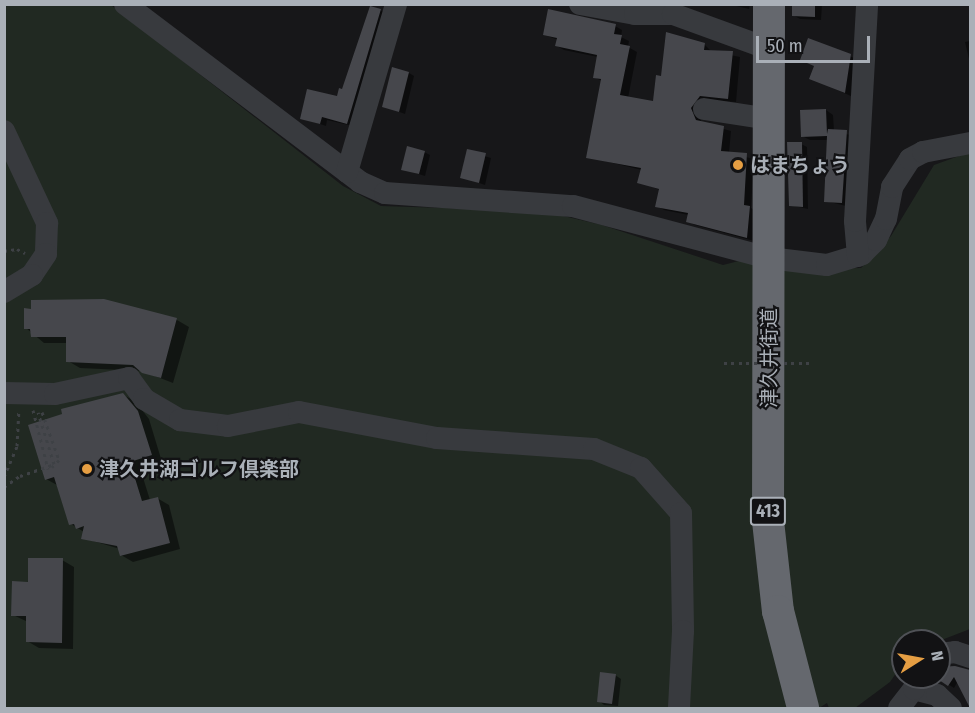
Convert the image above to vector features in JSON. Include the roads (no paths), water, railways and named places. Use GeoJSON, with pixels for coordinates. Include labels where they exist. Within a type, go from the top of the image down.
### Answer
{"type":"FeatureCollection","features":[{"type":"Feature","properties":{"kind":"highway","name":"津久井街道"},"geometry":{"type":"LineString","coordinates":[[768,4],[768,520],[771,571],[803,708]]}},
{"type":"Feature","properties":{"kind":"street"},"geometry":{"type":"LineString","coordinates":[[124,4],[347,172],[385,193],[573,206],[769,258],[827,265],[858,255],[876,240],[886,219],[892,187],[910,159],[923,152],[970,143]]}},
{"type":"Feature","properties":{"kind":"street"},"geometry":{"type":"LineString","coordinates":[[347,172],[396,4]]}},
{"type":"Feature","properties":{"kind":"street"},"geometry":{"type":"LineString","coordinates":[[580,4],[635,14],[673,14],[769,49]]}},
{"type":"Feature","properties":{"kind":"street"},"geometry":{"type":"LineString","coordinates":[[858,255],[855,221],[867,4]]}},
{"type":"Feature","properties":{"kind":"street"},"geometry":{"type":"LineString","coordinates":[[704,109],[769,119]]}},
{"type":"Feature","properties":{"kind":"street"},"geometry":{"type":"LineString","coordinates":[[4,131],[47,223],[46,254],[32,275],[4,292]]}},
{"type":"Feature","properties":{"kind":"street"},"geometry":{"type":"LineString","coordinates":[[12,397],[55,394],[129,378],[144,399],[180,420],[228,426],[299,412],[437,438],[594,449],[641,468],[681,513],[683,631],[679,708]]}},
{"type":"Feature","properties":{"kind":"street"},"geometry":{"type":"LineString","coordinates":[[951,652],[970,657]]}},
{"type":"Feature","properties":{"kind":"street"},"geometry":{"type":"LineString","coordinates":[[899,708],[912,689]]}},
{"type":"Feature","properties":{"kind":"street"},"geometry":{"type":"LineString","coordinates":[[926,689],[951,708]]}},
{"type":"Feature","properties":{"kind":"place","name":"はまちょう"},"geometry":{"type":"Point","coordinates":[738,165]}},
{"type":"Feature","properties":{"kind":"place","name":"津久井湖ゴルフ倶楽部"},"geometry":{"type":"Point","coordinates":[87,469]}}]}
